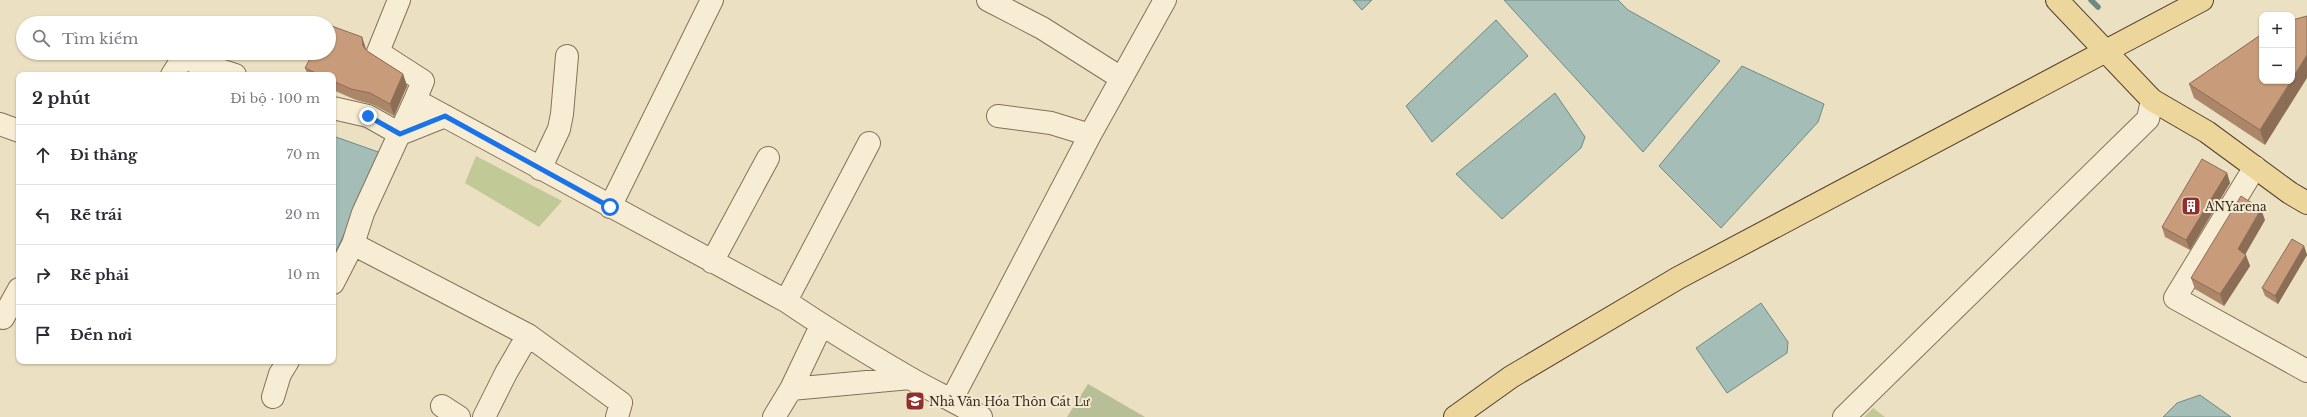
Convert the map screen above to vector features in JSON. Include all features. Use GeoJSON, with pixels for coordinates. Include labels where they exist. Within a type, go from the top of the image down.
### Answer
{"type":"FeatureCollection","features":[{"type":"Feature","properties":{"kind":"main road"},"geometry":{"type":"LineString","coordinates":[[2058,0],[2104,51],[2150,110],[2178,115],[2207,132],[2290,193],[2307,203]]}},
{"type":"Feature","properties":{"kind":"main road"},"geometry":{"type":"LineString","coordinates":[[1455,417],[1511,376],[1678,278],[2202,0]]}},
{"type":"Feature","properties":{"kind":"street"},"geometry":{"type":"LineString","coordinates":[[336,276],[354,244],[363,213],[423,81],[378,52],[399,0]]}},
{"type":"Feature","properties":{"kind":"street"},"geometry":{"type":"LineString","coordinates":[[610,207],[712,0]]}},
{"type":"Feature","properties":{"kind":"street"},"geometry":{"type":"LineString","coordinates":[[988,0],[1042,28],[1121,78]]}},
{"type":"Feature","properties":{"kind":"street"},"geometry":{"type":"LineString","coordinates":[[952,399],[1090,135],[1165,0]]}},
{"type":"Feature","properties":{"kind":"street"},"geometry":{"type":"LineString","coordinates":[[540,169],[559,129],[562,114],[567,56]]}},
{"type":"Feature","properties":{"kind":"street"},"geometry":{"type":"LineString","coordinates":[[174,72],[182,60]]}},
{"type":"Feature","properties":{"kind":"street"},"geometry":{"type":"LineString","coordinates":[[189,60],[225,72]]}},
{"type":"Feature","properties":{"kind":"street"},"geometry":{"type":"LineString","coordinates":[[415,100],[786,302],[821,326],[910,378],[952,399],[981,417]]}},
{"type":"Feature","properties":{"kind":"street"},"geometry":{"type":"LineString","coordinates":[[336,109],[368,116],[400,134]]}},
{"type":"Feature","properties":{"kind":"street"},"geometry":{"type":"LineString","coordinates":[[1844,417],[2150,110]]}},
{"type":"Feature","properties":{"kind":"street"},"geometry":{"type":"LineString","coordinates":[[400,134],[445,116]]}},
{"type":"Feature","properties":{"kind":"street"},"geometry":{"type":"LineString","coordinates":[[998,116],[1051,123],[1090,135]]}},
{"type":"Feature","properties":{"kind":"street"},"geometry":{"type":"LineString","coordinates":[[0,124],[16,130]]}},
{"type":"Feature","properties":{"kind":"street"},"geometry":{"type":"LineString","coordinates":[[786,302],[869,143]]}},
{"type":"Feature","properties":{"kind":"street"},"geometry":{"type":"LineString","coordinates":[[712,262],[768,158]]}},
{"type":"Feature","properties":{"kind":"street"},"geometry":{"type":"LineString","coordinates":[[2255,167],[2175,298],[2307,371]]}},
{"type":"Feature","properties":{"kind":"street"},"geometry":{"type":"LineString","coordinates":[[354,244],[528,335],[621,403],[617,417]]}},
{"type":"Feature","properties":{"kind":"street"},"geometry":{"type":"LineString","coordinates":[[3,318],[16,294]]}},
{"type":"Feature","properties":{"kind":"street"},"geometry":{"type":"LineString","coordinates":[[774,417],[791,389],[821,326]]}},
{"type":"Feature","properties":{"kind":"street"},"geometry":{"type":"LineString","coordinates":[[489,415],[506,373],[528,335]]}},
{"type":"Feature","properties":{"kind":"street"},"geometry":{"type":"LineString","coordinates":[[273,397],[280,374],[286,364]]}},
{"type":"Feature","properties":{"kind":"street"},"geometry":{"type":"LineString","coordinates":[[791,389],[910,378]]}},
{"type":"Feature","properties":{"kind":"green space"},"geometry":{"type":"Polygon","coordinates":[[[476,156],[562,201],[539,227],[465,183],[476,156]]]}},
{"type":"Feature","properties":{"kind":"green space"},"geometry":{"type":"Polygon","coordinates":[[[1088,384],[1145,417],[1067,417],[1088,384]]]}},
{"type":"Feature","properties":{"kind":"green space"},"geometry":{"type":"Polygon","coordinates":[[[1873,408],[1885,417],[1864,417],[1873,408]]]}},
{"type":"Feature","properties":{"kind":"water"},"geometry":{"type":"Polygon","coordinates":[[[1353,0],[1372,0],[1362,10],[1353,0]]]}},
{"type":"Feature","properties":{"kind":"water"},"geometry":{"type":"Polygon","coordinates":[[[1504,0],[1618,0],[1628,10],[1720,61],[1643,152],[1504,0]]]}},
{"type":"Feature","properties":{"kind":"water"},"geometry":{"type":"Polygon","coordinates":[[[1496,20],[1528,56],[1432,142],[1406,106],[1496,20]]]}},
{"type":"Feature","properties":{"kind":"water"},"geometry":{"type":"Polygon","coordinates":[[[1742,66],[1824,104],[1818,122],[1721,228],[1659,166],[1742,66]]]}},
{"type":"Feature","properties":{"kind":"water"},"geometry":{"type":"Polygon","coordinates":[[[1555,93],[1585,137],[1581,148],[1502,219],[1456,174],[1555,93]]]}},
{"type":"Feature","properties":{"kind":"water"},"geometry":{"type":"Polygon","coordinates":[[[336,137],[384,154],[336,251],[336,137]]]}},
{"type":"Feature","properties":{"kind":"water"},"geometry":{"type":"Polygon","coordinates":[[[1761,303],[1788,342],[1787,353],[1727,393],[1696,348],[1761,303]]]}},
{"type":"Feature","properties":{"kind":"water"},"geometry":{"type":"Polygon","coordinates":[[[2200,395],[2231,417],[2163,417],[2177,403],[2200,395]]]}},
{"type":"Feature","properties":{"kind":"building"},"geometry":{"type":"Polygon","coordinates":[[[2307,16],[2307,55],[2295,74],[2295,48],[2295,19],[2307,16]]]}},
{"type":"Feature","properties":{"kind":"building"},"geometry":{"type":"Polygon","coordinates":[[[336,28],[362,37],[363,46],[367,51],[403,74],[390,104],[370,93],[351,89],[336,82],[336,72],[314,72],[305,68],[309,60],[336,60],[336,28]]]}},
{"type":"Feature","properties":{"kind":"building"},"geometry":{"type":"Polygon","coordinates":[[[2259,36],[2259,84],[2289,84],[2260,130],[2189,84],[2259,36]]]}},
{"type":"Feature","properties":{"kind":"building"},"geometry":{"type":"Polygon","coordinates":[[[2202,159],[2227,173],[2186,240],[2162,227],[2202,159]]]}},
{"type":"Feature","properties":{"kind":"building"},"geometry":{"type":"Polygon","coordinates":[[[2241,196],[2261,209],[2238,249],[2246,255],[2220,294],[2191,278],[2241,196]]]}},
{"type":"Feature","properties":{"kind":"building"},"geometry":{"type":"Polygon","coordinates":[[[2292,239],[2304,246],[2275,296],[2262,288],[2292,239]]]}},
{"type":"Feature","properties":{"kind":"waterway"},"geometry":{"type":"LineString","coordinates":[[2091,0],[2098,7]]}},
{"type":"Feature","properties":{"kind":"place","name":"ANYarena"},"geometry":{"type":"Point","coordinates":[2191,206]}},
{"type":"Feature","properties":{"kind":"place","name":"Nhà Văn Hóa Thôn Cát Lư"},"geometry":{"type":"Point","coordinates":[915,401]}},
{"type":"Feature","properties":{"kind":"route"},"geometry":{"type":"LineString","coordinates":[[368,116],[400,134],[445,116],[610,207]]}}]}
